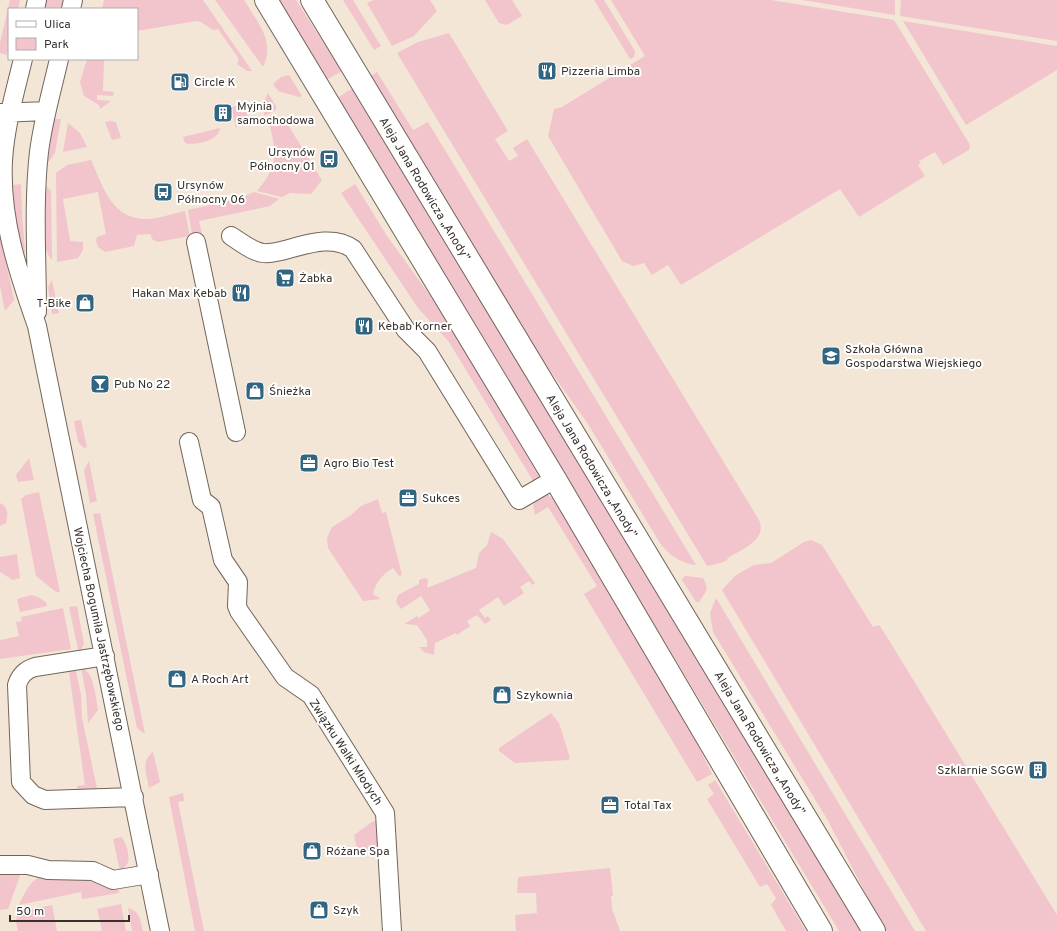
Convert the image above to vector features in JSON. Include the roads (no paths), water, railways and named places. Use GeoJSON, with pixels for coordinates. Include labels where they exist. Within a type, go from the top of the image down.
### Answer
{"type":"FeatureCollection","features":[{"type":"Feature","properties":{"kind":"main road"},"geometry":{"type":"LineString","coordinates":[[266,0],[555,479],[821,931]]}},
{"type":"Feature","properties":{"kind":"main road","name":"Aleja Jana Rodowicza „Anody”"},"geometry":{"type":"LineString","coordinates":[[312,0],[874,931]]}},
{"type":"Feature","properties":{"kind":"street","name":"Wojciecha Bogumiła Jastrzębowskiego"},"geometry":{"type":"LineString","coordinates":[[23,60],[5,113],[3,178],[6,218],[16,267],[37,326],[134,797],[160,931]]}},
{"type":"Feature","properties":{"kind":"street","name":"Wojciecha Bogumiła Jastrzębowskiego"},"geometry":{"type":"LineString","coordinates":[[37,326],[36,192],[39,153],[46,112],[59,60]]}},
{"type":"Feature","properties":{"kind":"street"},"geometry":{"type":"LineString","coordinates":[[5,113],[46,112]]}},
{"type":"Feature","properties":{"kind":"street"},"geometry":{"type":"LineString","coordinates":[[231,236],[252,250],[264,253],[321,242],[334,241],[344,243],[353,249],[406,330],[427,351],[519,500],[555,479]]}},
{"type":"Feature","properties":{"kind":"street"},"geometry":{"type":"LineString","coordinates":[[196,242],[236,432]]}},
{"type":"Feature","properties":{"kind":"street","name":"Związku Walki Młodych"},"geometry":{"type":"LineString","coordinates":[[190,442],[202,500],[211,507],[223,560],[238,582],[237,606],[239,611],[285,677],[311,696],[386,812],[392,931]]}},
{"type":"Feature","properties":{"kind":"street"},"geometry":{"type":"LineString","coordinates":[[105,656],[35,667],[25,671],[22,675],[17,685],[21,782],[33,795],[45,800],[134,797]]}},
{"type":"Feature","properties":{"kind":"street"},"geometry":{"type":"LineString","coordinates":[[0,865],[28,865],[48,870],[93,871],[113,880],[149,874]]}},
{"type":"Feature","properties":{"kind":"place","name":"Pizzeria Limba"},"geometry":{"type":"Point","coordinates":[547,71]}},
{"type":"Feature","properties":{"kind":"place","name":"Circle K"},"geometry":{"type":"Point","coordinates":[180,82]}},
{"type":"Feature","properties":{"kind":"place","name":"Myjnia samochodowa"},"geometry":{"type":"Point","coordinates":[223,113]}},
{"type":"Feature","properties":{"kind":"place","name":"Ursynów Północny 01"},"geometry":{"type":"Point","coordinates":[329,159]}},
{"type":"Feature","properties":{"kind":"place","name":"Ursynów Północny 06"},"geometry":{"type":"Point","coordinates":[163,192]}},
{"type":"Feature","properties":{"kind":"place","name":"Żabka"},"geometry":{"type":"Point","coordinates":[285,278]}},
{"type":"Feature","properties":{"kind":"place","name":"Hakan Max Kebab"},"geometry":{"type":"Point","coordinates":[241,293]}},
{"type":"Feature","properties":{"kind":"place","name":"T-Bike"},"geometry":{"type":"Point","coordinates":[85,303]}},
{"type":"Feature","properties":{"kind":"place","name":"Kebab Korner"},"geometry":{"type":"Point","coordinates":[364,326]}},
{"type":"Feature","properties":{"kind":"place","name":"Szkoła Główna Gospodarstwa Wiejskiego"},"geometry":{"type":"Point","coordinates":[831,356]}},
{"type":"Feature","properties":{"kind":"place","name":"Pub No 22"},"geometry":{"type":"Point","coordinates":[100,384]}},
{"type":"Feature","properties":{"kind":"place","name":"Śnieżka"},"geometry":{"type":"Point","coordinates":[255,391]}},
{"type":"Feature","properties":{"kind":"place","name":"Agro Bio Test"},"geometry":{"type":"Point","coordinates":[309,463]}},
{"type":"Feature","properties":{"kind":"place","name":"Sukces"},"geometry":{"type":"Point","coordinates":[408,498]}},
{"type":"Feature","properties":{"kind":"place","name":"A Roch Art"},"geometry":{"type":"Point","coordinates":[177,679]}},
{"type":"Feature","properties":{"kind":"place","name":"Szykownia"},"geometry":{"type":"Point","coordinates":[502,695]}},
{"type":"Feature","properties":{"kind":"place","name":"Szklarnie SGGW"},"geometry":{"type":"Point","coordinates":[1038,770]}},
{"type":"Feature","properties":{"kind":"place","name":"Total Tax"},"geometry":{"type":"Point","coordinates":[610,805]}},
{"type":"Feature","properties":{"kind":"place","name":"Różane Spa"},"geometry":{"type":"Point","coordinates":[312,851]}},
{"type":"Feature","properties":{"kind":"place","name":"Szyk"},"geometry":{"type":"Point","coordinates":[319,910]}}]}
